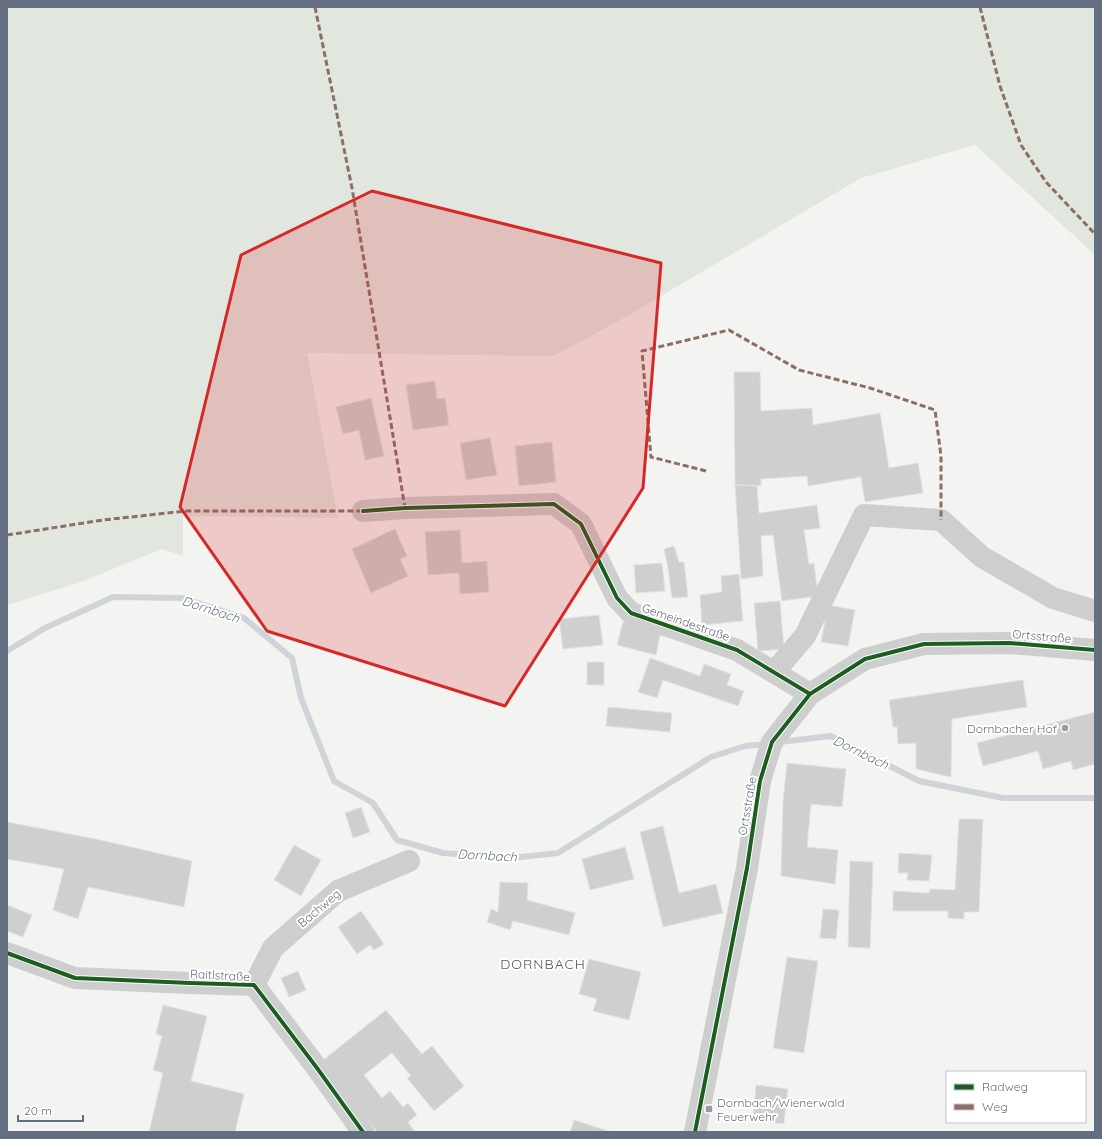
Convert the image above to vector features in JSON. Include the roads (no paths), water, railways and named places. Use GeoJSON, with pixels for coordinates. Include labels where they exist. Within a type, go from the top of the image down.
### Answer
{"type":"FeatureCollection","features":[{"type":"Feature","properties":{"kind":"street","name":"Gemeindestraße"},"geometry":{"type":"LineString","coordinates":[[363,511],[405,508],[554,504],[581,524],[617,598],[631,613],[737,650],[810,694]]}},
{"type":"Feature","properties":{"kind":"street"},"geometry":{"type":"LineString","coordinates":[[774,672],[805,636],[864,515],[941,520],[982,557],[1053,598],[1095,611]]}},
{"type":"Feature","properties":{"kind":"street","name":"Ortsstraße"},"geometry":{"type":"LineString","coordinates":[[695,1132],[747,868],[760,781],[772,742],[810,694],[865,659],[924,644],[1009,643],[1095,650]]}},
{"type":"Feature","properties":{"kind":"street","name":"Bachweg"},"geometry":{"type":"LineString","coordinates":[[254,985],[273,948],[338,891],[409,861]]}},
{"type":"Feature","properties":{"kind":"street","name":"Raitlstraße"},"geometry":{"type":"LineString","coordinates":[[7,953],[75,978],[190,984],[254,985],[363,1132]]}},
{"type":"Feature","properties":{"kind":"waterway","name":"Dornbach"},"geometry":{"type":"LineString","coordinates":[[7,651],[45,628],[113,597],[183,598],[244,618],[292,658],[301,698],[334,781],[373,803],[397,840],[443,853],[512,858],[558,853],[711,757],[745,746],[766,744]]}},
{"type":"Feature","properties":{"kind":"waterway","name":"Dornbach"},"geometry":{"type":"LineString","coordinates":[[780,742],[831,736],[919,781],[1003,798],[1095,798]]}},
{"type":"Feature","properties":{"kind":"place","name":"Dornbacher Hof"},"geometry":{"type":"Point","coordinates":[1065,728]}},
{"type":"Feature","properties":{"kind":"place","name":"Dornbach/Wienerwald Feuerwehr"},"geometry":{"type":"Point","coordinates":[709,1109]}},
{"type":"Feature","properties":{"kind":"district","name":"DORNBACH"},"geometry":{"type":"Point","coordinates":[543,964]}}]}
